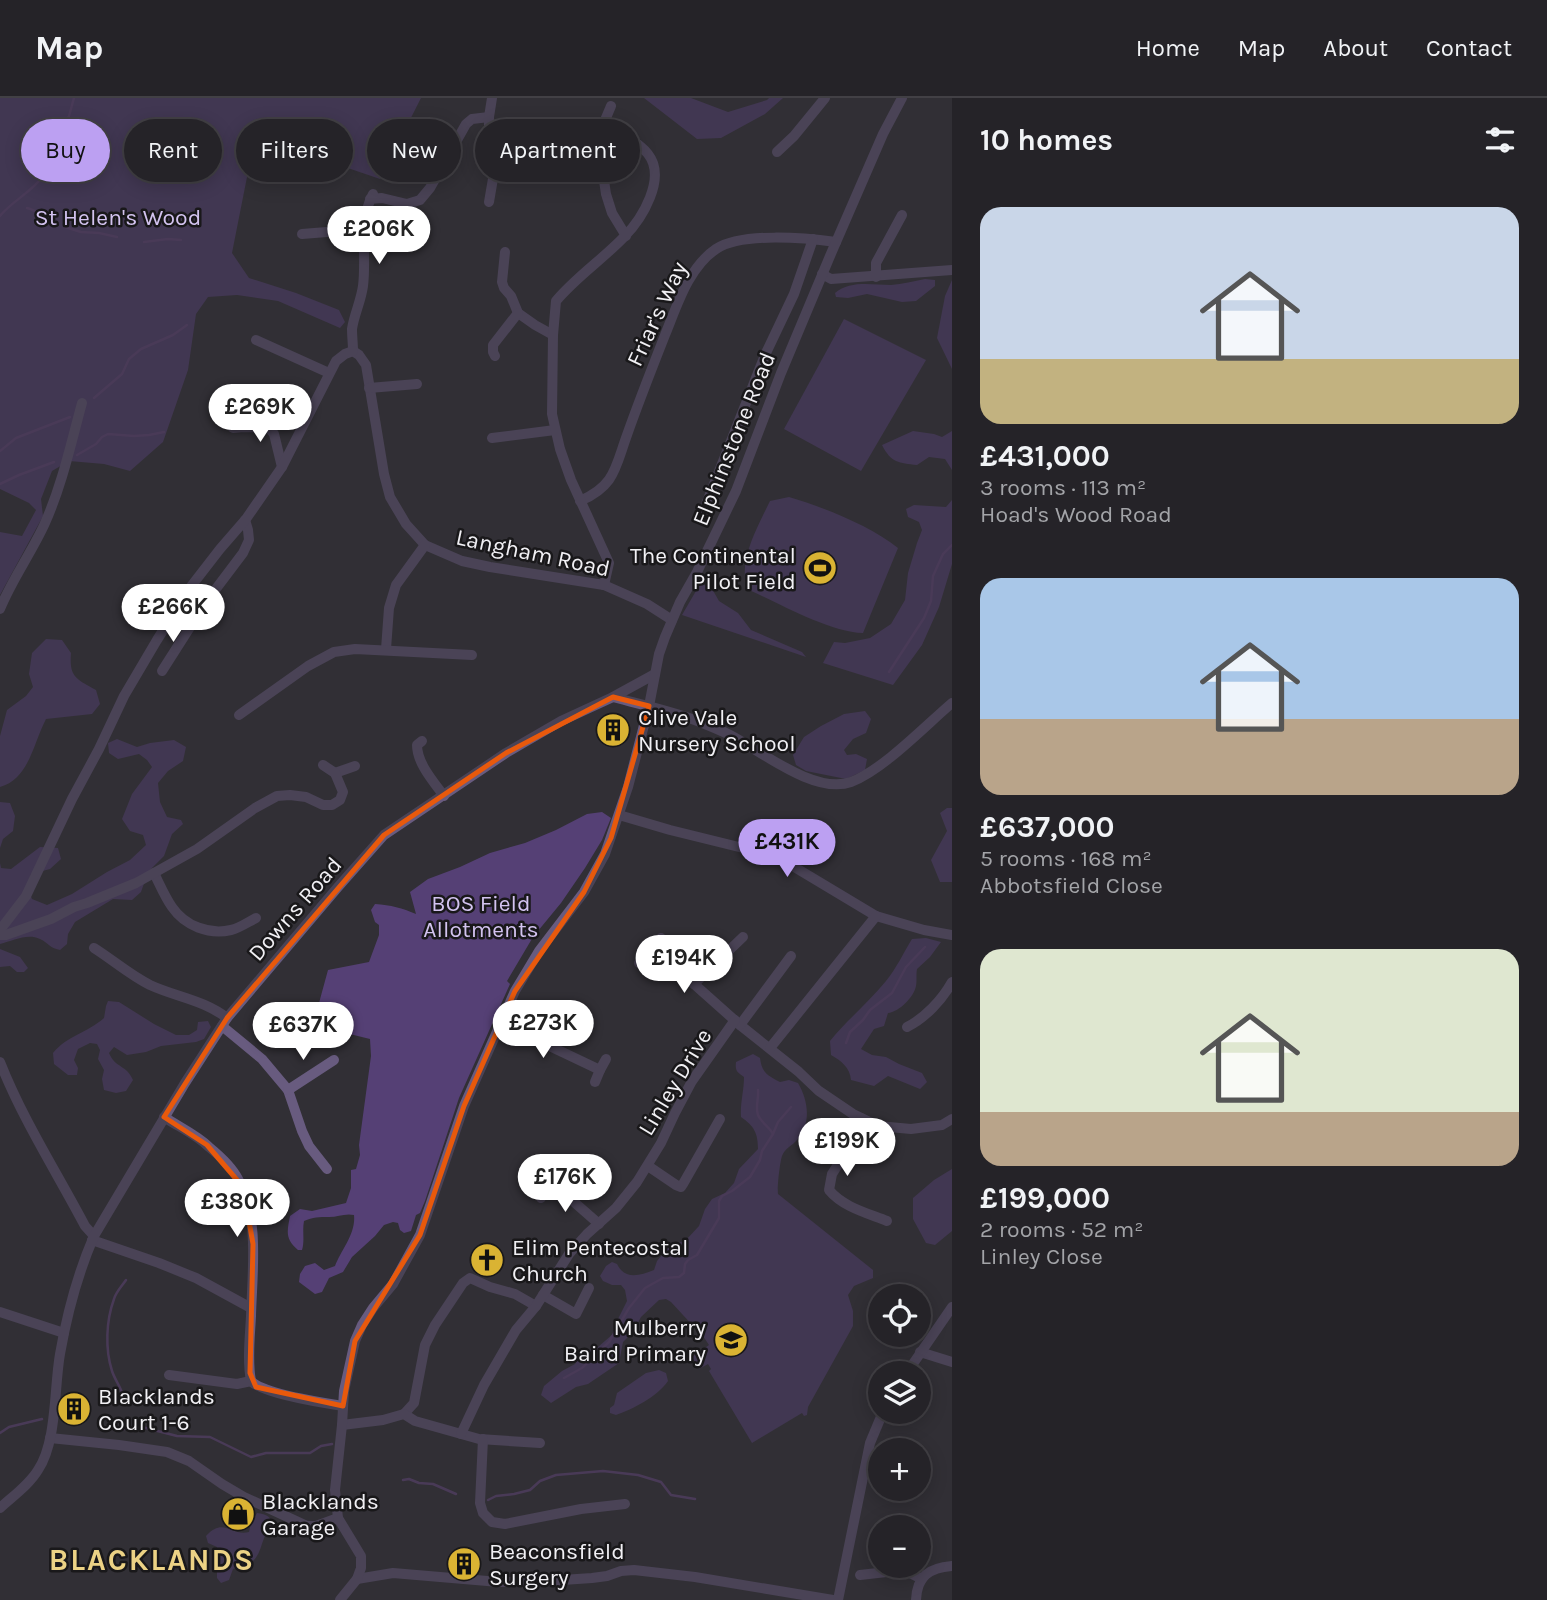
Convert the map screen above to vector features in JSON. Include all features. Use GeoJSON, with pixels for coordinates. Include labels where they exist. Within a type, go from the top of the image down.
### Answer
{"type":"FeatureCollection","features":[{"type":"Feature","properties":{"kind":"street"},"geometry":{"type":"LineString","coordinates":[[489,202],[495,167],[489,137],[492,98]]}},
{"type":"Feature","properties":{"kind":"street"},"geometry":{"type":"LineString","coordinates":[[777,152],[825,98]]}},
{"type":"Feature","properties":{"kind":"street","name":"Elphinstone Road"},"geometry":{"type":"LineString","coordinates":[[357,1579],[361,1556],[338,1518],[335,1490],[343,1405],[355,1341],[362,1325],[393,1283],[420,1235],[464,1106],[515,991],[598,869],[619,815],[649,706],[659,654],[672,620],[737,491],[822,274],[883,134],[902,98]]}},
{"type":"Feature","properties":{"kind":"street"},"geometry":{"type":"LineString","coordinates":[[604,585],[609,563],[570,480],[555,430],[552,414],[553,335],[556,301],[626,236],[653,190],[653,161],[647,152],[635,142],[603,125],[611,106]]}},
{"type":"Feature","properties":{"kind":"street"},"geometry":{"type":"LineString","coordinates":[[323,765],[335,773],[343,792],[340,800],[332,805],[323,805],[306,797],[277,796],[245,814],[197,849],[136,883],[51,919],[5,935],[0,933],[26,896],[124,696],[157,640],[190,589],[245,520],[282,467],[336,361],[353,351],[352,327],[364,277],[364,229],[372,196],[407,204],[420,200],[430,188],[466,124],[472,118],[489,117]]}},
{"type":"Feature","properties":{"kind":"street"},"geometry":{"type":"LineString","coordinates":[[604,182],[612,213],[626,236]]}},
{"type":"Feature","properties":{"kind":"street"},"geometry":{"type":"LineString","coordinates":[[876,276],[876,263],[902,215]]}},
{"type":"Feature","properties":{"kind":"street"},"geometry":{"type":"LineString","coordinates":[[302,234],[364,229]]}},
{"type":"Feature","properties":{"kind":"street","name":"Friar's Way"},"geometry":{"type":"LineString","coordinates":[[580,501],[609,483],[676,309],[688,282],[701,263],[717,248],[744,238],[836,242]]}},
{"type":"Feature","properties":{"kind":"street"},"geometry":{"type":"LineString","coordinates":[[701,517],[765,355],[794,294],[813,239]]}},
{"type":"Feature","properties":{"kind":"street"},"geometry":{"type":"LineString","coordinates":[[505,252],[502,282],[518,313],[553,335]]}},
{"type":"Feature","properties":{"kind":"street"},"geometry":{"type":"LineString","coordinates":[[822,274],[831,279],[952,271]]}},
{"type":"Feature","properties":{"kind":"street"},"geometry":{"type":"LineString","coordinates":[[495,356],[494,345],[518,313]]}},
{"type":"Feature","properties":{"kind":"street"},"geometry":{"type":"LineString","coordinates":[[256,340],[329,373]]}},
{"type":"Feature","properties":{"kind":"street","name":"Langham Road"},"geometry":{"type":"LineString","coordinates":[[353,351],[366,365],[390,497],[406,524],[425,545],[462,561],[604,585],[646,604],[672,620]]}},
{"type":"Feature","properties":{"kind":"street"},"geometry":{"type":"LineString","coordinates":[[369,388],[417,384]]}},
{"type":"Feature","properties":{"kind":"street"},"geometry":{"type":"LineString","coordinates":[[0,609],[45,524],[60,483],[82,403]]}},
{"type":"Feature","properties":{"kind":"street"},"geometry":{"type":"LineString","coordinates":[[233,428],[269,428],[274,434],[282,467]]}},
{"type":"Feature","properties":{"kind":"street"},"geometry":{"type":"LineString","coordinates":[[492,438],[555,430]]}},
{"type":"Feature","properties":{"kind":"street"},"geometry":{"type":"LineString","coordinates":[[162,671],[206,602],[243,553],[249,540],[245,520]]}},
{"type":"Feature","properties":{"kind":"street"},"geometry":{"type":"LineString","coordinates":[[386,649],[389,608],[396,585],[425,545]]}},
{"type":"Feature","properties":{"kind":"street"},"geometry":{"type":"LineString","coordinates":[[239,715],[308,666],[334,652],[386,649],[472,655]]}},
{"type":"Feature","properties":{"kind":"street","name":"Downs Road"},"geometry":{"type":"LineString","coordinates":[[0,1508],[29,1482],[45,1456],[50,1438],[64,1333],[86,1253],[164,1117],[224,1022],[384,835],[506,753],[561,721],[655,674]]}},
{"type":"Feature","properties":{"kind":"street"},"geometry":{"type":"LineString","coordinates":[[613,697],[696,721],[728,734],[799,774],[835,785],[849,783],[868,774],[952,703]]}},
{"type":"Feature","properties":{"kind":"street"},"geometry":{"type":"LineString","coordinates":[[422,741],[417,745],[417,754],[443,796]]}},
{"type":"Feature","properties":{"kind":"street"},"geometry":{"type":"LineString","coordinates":[[335,773],[355,766]]}},
{"type":"Feature","properties":{"kind":"street"},"geometry":{"type":"LineString","coordinates":[[619,815],[786,862],[876,916],[952,935]]}},
{"type":"Feature","properties":{"kind":"street"},"geometry":{"type":"LineString","coordinates":[[154,873],[174,910],[187,923],[216,931],[232,930],[256,918]]}},
{"type":"Feature","properties":{"kind":"street"},"geometry":{"type":"LineString","coordinates":[[770,1048],[876,916]]}},
{"type":"Feature","properties":{"kind":"street"},"geometry":{"type":"LineString","coordinates":[[694,984],[743,937]]}},
{"type":"Feature","properties":{"kind":"street"},"geometry":{"type":"LineString","coordinates":[[639,963],[661,938]]}},
{"type":"Feature","properties":{"kind":"street"},"geometry":{"type":"LineString","coordinates":[[99,948],[148,984],[215,1009],[288,1090],[309,1146],[327,1169]]}},
{"type":"Feature","properties":{"kind":"street"},"geometry":{"type":"LineString","coordinates":[[649,951],[694,984],[738,1023],[791,956]]}},
{"type":"Feature","properties":{"kind":"street"},"geometry":{"type":"LineString","coordinates":[[907,1027],[920,1020],[952,982]]}},
{"type":"Feature","properties":{"kind":"street"},"geometry":{"type":"LineString","coordinates":[[501,1023],[600,1070]]}},
{"type":"Feature","properties":{"kind":"street","name":"Linley Drive"},"geometry":{"type":"LineString","coordinates":[[461,1434],[474,1404],[516,1330],[536,1306],[569,1254],[616,1208],[648,1166],[692,1081],[738,1023],[819,1091],[878,1126],[911,1129],[942,1125],[952,1119]]}},
{"type":"Feature","properties":{"kind":"street"},"geometry":{"type":"LineString","coordinates":[[596,1082],[606,1059]]}},
{"type":"Feature","properties":{"kind":"street"},"geometry":{"type":"LineString","coordinates":[[0,1062],[45,1155],[93,1238],[196,1279],[251,1308]]}},
{"type":"Feature","properties":{"kind":"street"},"geometry":{"type":"LineString","coordinates":[[288,1090],[332,1065]]}},
{"type":"Feature","properties":{"kind":"street"},"geometry":{"type":"LineString","coordinates":[[164,1117],[207,1145],[229,1166],[243,1186],[251,1214],[253,1244],[251,1381],[257,1387],[268,1391],[343,1405]]}},
{"type":"Feature","properties":{"kind":"street"},"geometry":{"type":"LineString","coordinates":[[861,1118],[832,1174],[829,1190],[835,1198],[844,1203],[887,1221]]}},
{"type":"Feature","properties":{"kind":"street"},"geometry":{"type":"LineString","coordinates":[[648,1166],[681,1186],[719,1119]]}},
{"type":"Feature","properties":{"kind":"street"},"geometry":{"type":"LineString","coordinates":[[541,1198],[552,1177],[600,1224]]}},
{"type":"Feature","properties":{"kind":"street"},"geometry":{"type":"LineString","coordinates":[[342,1425],[383,1420],[404,1414],[414,1403],[425,1345],[463,1283],[470,1278],[515,1294],[536,1306]]}},
{"type":"Feature","properties":{"kind":"street"},"geometry":{"type":"LineString","coordinates":[[543,1295],[576,1314],[589,1288]]}},
{"type":"Feature","properties":{"kind":"street"},"geometry":{"type":"LineString","coordinates":[[914,1361],[952,1307]]}},
{"type":"Feature","properties":{"kind":"street"},"geometry":{"type":"LineString","coordinates":[[0,1312],[64,1333]]}},
{"type":"Feature","properties":{"kind":"street"},"geometry":{"type":"LineString","coordinates":[[920,1352],[952,1362]]}},
{"type":"Feature","properties":{"kind":"street"},"geometry":{"type":"LineString","coordinates":[[169,1375],[237,1384],[251,1381]]}},
{"type":"Feature","properties":{"kind":"street"},"geometry":{"type":"LineString","coordinates":[[404,1414],[415,1421],[484,1439],[540,1443]]}},
{"type":"Feature","properties":{"kind":"street"},"geometry":{"type":"LineString","coordinates":[[340,1600],[357,1579],[393,1573],[531,1582],[592,1578],[634,1570],[836,1600],[870,1443],[878,1424]]}},
{"type":"Feature","properties":{"kind":"street"},"geometry":{"type":"LineString","coordinates":[[50,1438],[167,1452],[189,1461],[244,1497],[307,1526],[316,1526],[338,1518]]}},
{"type":"Feature","properties":{"kind":"street"},"geometry":{"type":"LineString","coordinates":[[484,1439],[481,1503],[484,1513],[492,1522],[505,1524],[581,1509],[625,1504]]}},
{"type":"Feature","properties":{"kind":"street"},"geometry":{"type":"LineString","coordinates":[[915,1600],[922,1579],[934,1569],[952,1566]]}},
{"type":"Feature","properties":{"kind":"street"},"geometry":{"type":"LineString","coordinates":[[860,1574],[904,1570],[922,1579]]}},
{"type":"Feature","properties":{"kind":"highlighted area"},"geometry":{"type":"Polygon","coordinates":[[[613,697],[649,706],[611,838],[584,892],[515,991],[464,1106],[420,1235],[355,1341],[343,1406],[256,1387],[250,1373],[253,1244],[243,1187],[207,1145],[164,1117],[227,1018],[384,835],[506,753],[613,697]]]}},
{"type":"Feature","properties":{"kind":"green space","name":"St Helen's Wood"},"geometry":{"type":"Polygon","coordinates":[[[0,98],[421,98],[410,119],[367,119],[367,175],[353,170],[353,119],[236,119],[236,182],[246,182],[232,253],[249,278],[339,310],[345,322],[340,328],[278,301],[237,295],[208,297],[196,314],[188,370],[163,442],[130,471],[104,464],[69,461],[52,471],[41,499],[43,516],[0,595],[0,532],[22,536],[36,510],[29,503],[0,489],[0,98]]]}},
{"type":"Feature","properties":{"kind":"green space"},"geometry":{"type":"Polygon","coordinates":[[[644,98],[691,98],[728,112],[769,98],[783,98],[765,114],[721,138],[697,139],[644,98]]]}},
{"type":"Feature","properties":{"kind":"green space"},"geometry":{"type":"Polygon","coordinates":[[[925,279],[935,280],[935,286],[916,301],[902,302],[867,294],[848,298],[836,297],[835,293],[847,286],[891,285],[925,279]]]}},
{"type":"Feature","properties":{"kind":"green space"},"geometry":{"type":"Polygon","coordinates":[[[952,280],[952,369],[937,338],[945,296],[952,280]]]}},
{"type":"Feature","properties":{"kind":"green space"},"geometry":{"type":"Polygon","coordinates":[[[844,319],[926,360],[861,471],[784,429],[844,319]]]}},
{"type":"Feature","properties":{"kind":"green space"},"geometry":{"type":"Polygon","coordinates":[[[913,431],[942,437],[952,431],[952,470],[945,459],[929,457],[917,465],[892,459],[882,445],[913,431]]]}},
{"type":"Feature","properties":{"kind":"green space","name":"The Continental Pilot Field"},"geometry":{"type":"Polygon","coordinates":[[[789,497],[846,518],[898,548],[863,633],[820,623],[749,590],[745,569],[755,533],[770,501],[789,497]]]}},
{"type":"Feature","properties":{"kind":"green space"},"geometry":{"type":"Polygon","coordinates":[[[952,500],[952,564],[939,607],[922,645],[893,685],[823,663],[834,642],[845,643],[870,638],[891,624],[905,600],[908,573],[922,530],[919,522],[908,517],[906,509],[914,505],[946,507],[952,500]]]}},
{"type":"Feature","properties":{"kind":"green space"},"geometry":{"type":"Polygon","coordinates":[[[700,584],[711,587],[719,601],[738,613],[751,630],[802,652],[806,657],[682,615],[700,584]]]}},
{"type":"Feature","properties":{"kind":"green space"},"geometry":{"type":"Polygon","coordinates":[[[46,639],[62,640],[71,653],[71,667],[75,676],[96,690],[100,704],[92,714],[46,719],[24,769],[10,783],[0,787],[0,736],[7,710],[26,696],[33,687],[29,674],[32,653],[46,639]]]}},
{"type":"Feature","properties":{"kind":"green space"},"geometry":{"type":"Polygon","coordinates":[[[865,711],[871,719],[866,733],[853,739],[844,750],[847,755],[856,754],[867,759],[865,770],[846,779],[806,771],[796,765],[793,755],[804,737],[844,714],[865,711]]]}},
{"type":"Feature","properties":{"kind":"green space"},"geometry":{"type":"Polygon","coordinates":[[[117,739],[137,747],[174,740],[186,747],[183,761],[168,771],[158,783],[160,802],[167,817],[181,820],[183,824],[172,834],[164,856],[148,872],[141,892],[132,900],[113,899],[75,922],[68,934],[67,944],[60,950],[35,937],[0,944],[0,863],[1,868],[11,869],[40,847],[58,848],[61,859],[50,869],[31,874],[27,886],[32,899],[47,905],[72,894],[130,860],[146,845],[143,835],[130,831],[122,819],[132,794],[152,767],[139,754],[118,759],[109,753],[108,743],[117,739]]]}},
{"type":"Feature","properties":{"kind":"green space"},"geometry":{"type":"Polygon","coordinates":[[[0,802],[10,803],[15,816],[13,831],[3,839],[0,848],[0,802]]]}},
{"type":"Feature","properties":{"kind":"green space"},"geometry":{"type":"Polygon","coordinates":[[[952,808],[952,882],[940,882],[931,860],[947,831],[940,813],[952,808]]]}},
{"type":"Feature","properties":{"kind":"green space","name":"BOS Field Allotments"},"geometry":{"type":"Polygon","coordinates":[[[602,812],[611,818],[602,840],[561,903],[533,937],[507,981],[510,984],[459,1098],[425,1201],[420,1213],[416,1215],[411,1231],[404,1233],[398,1223],[384,1225],[352,1257],[343,1272],[329,1278],[322,1292],[315,1294],[299,1282],[300,1274],[305,1266],[315,1263],[324,1270],[335,1266],[350,1235],[354,1215],[304,1221],[302,1250],[298,1250],[289,1239],[290,1216],[300,1209],[312,1211],[346,1203],[351,1188],[351,1170],[356,1169],[360,1155],[371,1056],[370,1039],[313,1025],[328,970],[369,962],[379,935],[379,925],[375,922],[371,910],[375,904],[416,914],[410,892],[428,879],[490,853],[525,843],[587,814],[602,812]]]}},
{"type":"Feature","properties":{"kind":"green space"},"geometry":{"type":"Polygon","coordinates":[[[926,938],[941,942],[917,969],[916,986],[912,995],[901,1007],[888,1013],[884,1026],[874,1029],[861,1049],[922,1073],[927,1082],[920,1089],[888,1076],[874,1086],[851,1080],[847,1068],[831,1055],[830,1041],[886,981],[912,939],[926,938]]]}},
{"type":"Feature","properties":{"kind":"green space"},"geometry":{"type":"Polygon","coordinates":[[[0,949],[20,957],[28,968],[24,972],[17,972],[10,966],[0,967],[0,949]]]}},
{"type":"Feature","properties":{"kind":"green space"},"geometry":{"type":"Polygon","coordinates":[[[108,1001],[119,1002],[176,1035],[189,1035],[197,1030],[198,1022],[208,1021],[211,1027],[204,1039],[196,1042],[161,1046],[127,1055],[114,1047],[109,1053],[133,1080],[126,1091],[116,1093],[104,1090],[104,1070],[98,1059],[100,1050],[97,1044],[90,1043],[78,1049],[74,1060],[78,1068],[77,1075],[68,1075],[54,1064],[53,1053],[65,1042],[104,1018],[108,1001]]]}},
{"type":"Feature","properties":{"kind":"green space"},"geometry":{"type":"Polygon","coordinates":[[[753,1054],[760,1058],[764,1070],[772,1077],[780,1082],[789,1080],[798,1083],[806,1104],[807,1119],[802,1133],[782,1156],[778,1194],[873,1270],[873,1278],[854,1286],[848,1295],[853,1311],[853,1326],[808,1407],[807,1415],[802,1413],[752,1443],[709,1371],[711,1369],[708,1364],[699,1369],[692,1357],[709,1345],[699,1330],[666,1299],[659,1300],[641,1317],[633,1332],[623,1342],[619,1363],[588,1384],[576,1387],[551,1403],[541,1395],[544,1386],[575,1364],[583,1352],[598,1347],[613,1334],[627,1301],[621,1285],[612,1285],[603,1281],[600,1276],[606,1266],[612,1262],[617,1264],[628,1275],[654,1270],[657,1261],[669,1247],[686,1240],[699,1226],[712,1199],[725,1193],[734,1183],[739,1169],[758,1149],[754,1130],[741,1117],[744,1077],[736,1067],[736,1062],[753,1054]]]}},
{"type":"Feature","properties":{"kind":"green space"},"geometry":{"type":"Polygon","coordinates":[[[952,1169],[952,1231],[935,1245],[926,1243],[913,1219],[913,1198],[952,1169]]]}},
{"type":"Feature","properties":{"kind":"green space"},"geometry":{"type":"Polygon","coordinates":[[[659,1370],[666,1373],[668,1381],[658,1392],[630,1409],[616,1415],[610,1413],[617,1393],[646,1373],[659,1370]]]}},
{"type":"Feature","properties":{"kind":"green space"},"geometry":{"type":"Polygon","coordinates":[[[257,1513],[268,1516],[274,1526],[267,1533],[254,1560],[233,1569],[229,1580],[221,1583],[217,1578],[217,1547],[208,1543],[206,1536],[212,1530],[223,1527],[243,1533],[249,1532],[257,1513]]]}},
{"type":"Feature","properties":{"kind":"waterway"},"geometry":{"type":"LineString","coordinates":[[0,216],[38,182],[64,146],[61,129],[69,116],[74,98]]}},
{"type":"Feature","properties":{"kind":"waterway"},"geometry":{"type":"LineString","coordinates":[[27,208],[57,223]]}},
{"type":"Feature","properties":{"kind":"waterway"},"geometry":{"type":"LineString","coordinates":[[65,227],[117,237]]}},
{"type":"Feature","properties":{"kind":"waterway"},"geometry":{"type":"LineString","coordinates":[[144,242],[181,240]]}},
{"type":"Feature","properties":{"kind":"waterway"},"geometry":{"type":"LineString","coordinates":[[94,398],[122,374],[129,359],[141,349],[173,335],[187,325]]}},
{"type":"Feature","properties":{"kind":"waterway"},"geometry":{"type":"LineString","coordinates":[[0,451],[16,438],[70,417]]}},
{"type":"Feature","properties":{"kind":"waterway"},"geometry":{"type":"LineString","coordinates":[[77,455],[108,434],[134,436],[164,432]]}},
{"type":"Feature","properties":{"kind":"waterway"},"geometry":{"type":"LineString","coordinates":[[0,484],[54,462]]}},
{"type":"Feature","properties":{"kind":"waterway"},"geometry":{"type":"LineString","coordinates":[[889,672],[924,618],[931,601],[933,576],[943,554],[952,545]]}},
{"type":"Feature","properties":{"kind":"waterway"},"geometry":{"type":"LineString","coordinates":[[846,1043],[850,1032],[870,1010],[892,993],[906,967],[925,947]]}},
{"type":"Feature","properties":{"kind":"waterway"},"geometry":{"type":"LineString","coordinates":[[758,1090],[758,1115],[773,1134]]}},
{"type":"Feature","properties":{"kind":"waterway"},"geometry":{"type":"LineString","coordinates":[[564,1378],[582,1368],[609,1342],[629,1308],[645,1288],[663,1278],[679,1277],[684,1273],[685,1264],[697,1255],[719,1218],[719,1201],[722,1196],[750,1177],[778,1122],[791,1107]]}},
{"type":"Feature","properties":{"kind":"waterway"},"geometry":{"type":"LineString","coordinates":[[123,1402],[108,1354],[107,1335],[114,1299],[126,1280]]}},
{"type":"Feature","properties":{"kind":"waterway"},"geometry":{"type":"LineString","coordinates":[[0,1433],[9,1427],[42,1419]]}},
{"type":"Feature","properties":{"kind":"waterway"},"geometry":{"type":"LineString","coordinates":[[118,1431],[142,1427],[177,1436],[210,1437],[251,1457],[266,1453],[310,1453],[321,1446],[332,1444]]}},
{"type":"Feature","properties":{"kind":"waterway"},"geometry":{"type":"LineString","coordinates":[[488,1500],[530,1490],[540,1481],[556,1475],[603,1471],[638,1475],[661,1482],[671,1495],[695,1499]]}},
{"type":"Feature","properties":{"kind":"waterway"},"geometry":{"type":"LineString","coordinates":[[403,1480],[433,1484],[456,1494]]}},
{"type":"Feature","properties":{"kind":"place","name":"The Continental Pilot Field"},"geometry":{"type":"Point","coordinates":[820,568]}},
{"type":"Feature","properties":{"kind":"place","name":"Clive Vale Nursery School"},"geometry":{"type":"Point","coordinates":[613,730]}},
{"type":"Feature","properties":{"kind":"place","name":"Elim Pentecostal Church"},"geometry":{"type":"Point","coordinates":[487,1260]}},
{"type":"Feature","properties":{"kind":"place","name":"Mulberry Baird Primary"},"geometry":{"type":"Point","coordinates":[731,1340]}},
{"type":"Feature","properties":{"kind":"place","name":"Blacklands Court 1-6"},"geometry":{"type":"Point","coordinates":[74,1409]}},
{"type":"Feature","properties":{"kind":"place","name":"Blacklands Garage"},"geometry":{"type":"Point","coordinates":[238,1514]}},
{"type":"Feature","properties":{"kind":"place","name":"Beaconsfield Surgery"},"geometry":{"type":"Point","coordinates":[464,1564]}},
{"type":"Feature","properties":{"kind":"district","name":"BLACKLANDS"},"geometry":{"type":"Point","coordinates":[152,1560]}}]}
